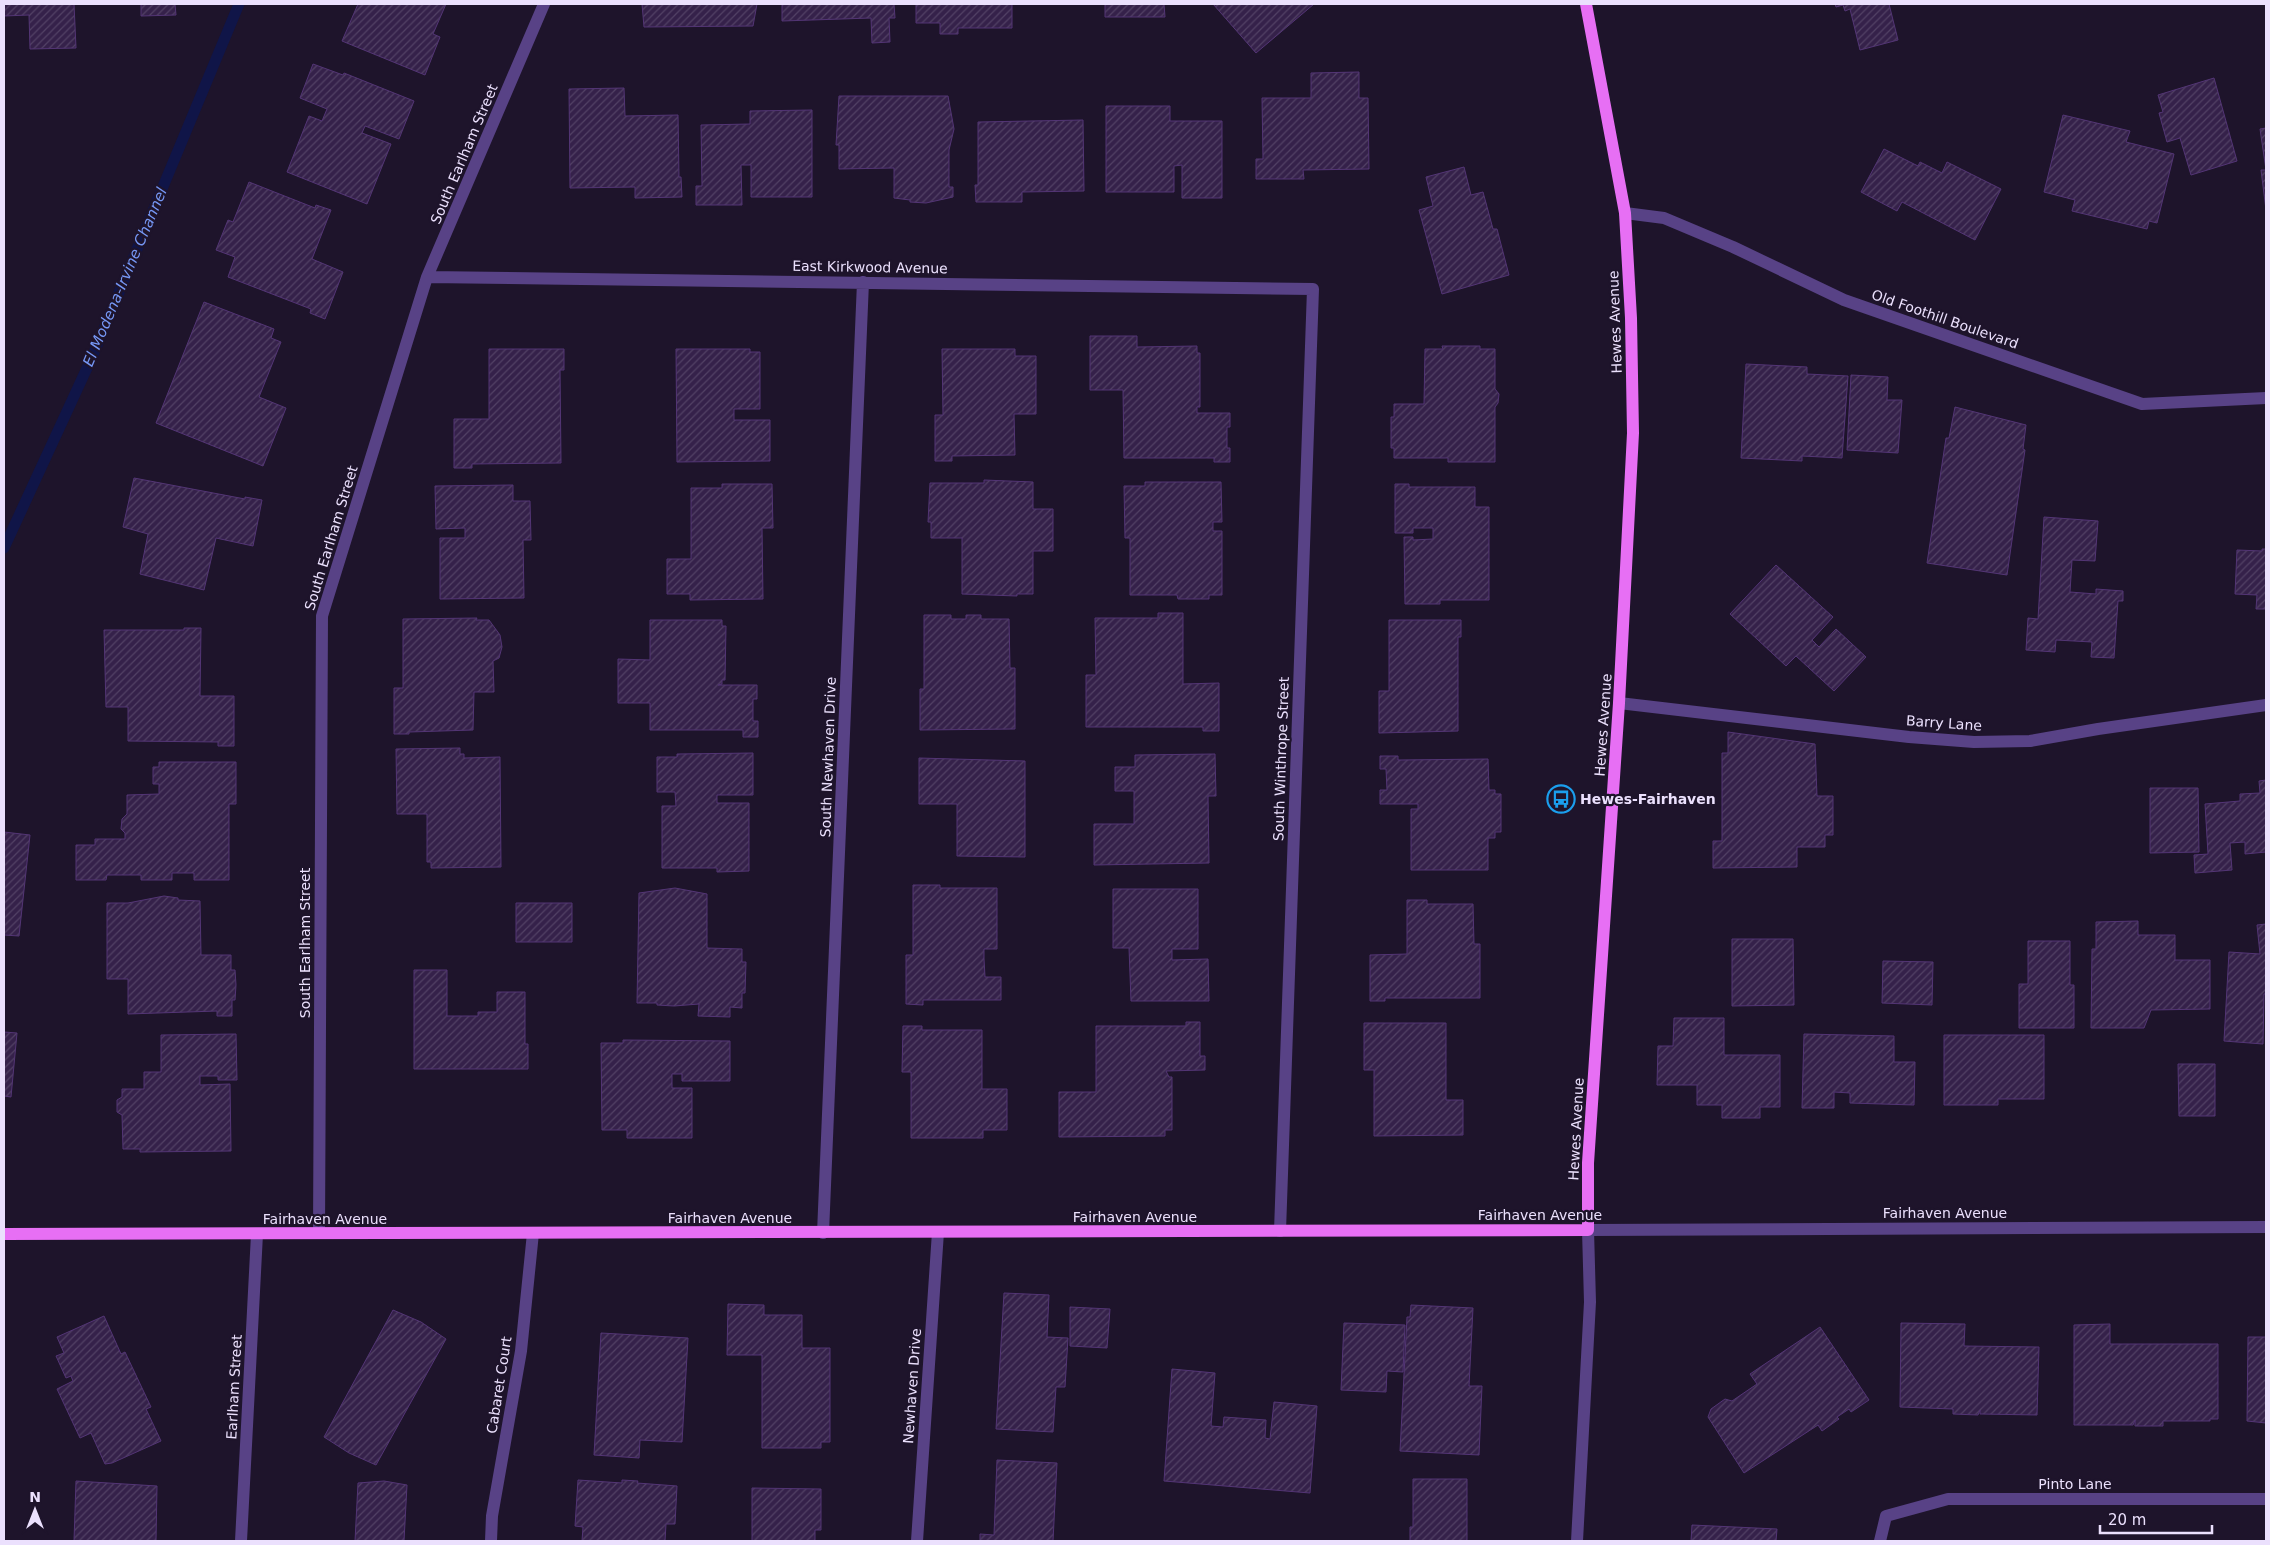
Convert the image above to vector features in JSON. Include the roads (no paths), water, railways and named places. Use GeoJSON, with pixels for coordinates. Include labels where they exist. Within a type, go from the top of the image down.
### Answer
{"type":"FeatureCollection","features":[{"type":"Feature","properties":{"kind":"main road","name":"Hewes Avenue"},"geometry":{"type":"LineString","coordinates":[[1586,4],[1625,213],[1631,318],[1633,433],[1619,702],[1588,1163],[1588,1230]]}},
{"type":"Feature","properties":{"kind":"main road","name":"Fairhaven Avenue"},"geometry":{"type":"LineString","coordinates":[[4,1234],[1588,1230]]}},
{"type":"Feature","properties":{"kind":"street","name":"South Earlham Street"},"geometry":{"type":"LineString","coordinates":[[320,1233],[322,616],[428,277],[544,4]]}},
{"type":"Feature","properties":{"kind":"street","name":"Old Foothill Boulevard"},"geometry":{"type":"LineString","coordinates":[[1625,213],[1664,218],[1733,247],[1844,300],[2142,404],[2266,398]]}},
{"type":"Feature","properties":{"kind":"street","name":"East Kirkwood Avenue"},"geometry":{"type":"LineString","coordinates":[[428,277],[1313,288]]}},
{"type":"Feature","properties":{"kind":"street","name":"South Newhaven Drive"},"geometry":{"type":"LineString","coordinates":[[823,1233],[864,282]]}},
{"type":"Feature","properties":{"kind":"street","name":"South Winthrope Street"},"geometry":{"type":"LineString","coordinates":[[1280,1232],[1313,288]]}},
{"type":"Feature","properties":{"kind":"street","name":"Barry Lane"},"geometry":{"type":"LineString","coordinates":[[1619,702],[1909,737],[1974,742],[2030,741],[2098,729],[2266,705]]}},
{"type":"Feature","properties":{"kind":"street","name":"Fairhaven Avenue"},"geometry":{"type":"LineString","coordinates":[[1588,1230],[2266,1226]]}},
{"type":"Feature","properties":{"kind":"street","name":"Hewes Avenue"},"geometry":{"type":"LineString","coordinates":[[1577,1541],[1590,1302],[1588,1230]]}},
{"type":"Feature","properties":{"kind":"street","name":"Newhaven Drive"},"geometry":{"type":"LineString","coordinates":[[917,1541],[938,1232]]}},
{"type":"Feature","properties":{"kind":"street","name":"Cabaret Court"},"geometry":{"type":"LineString","coordinates":[[491,1541],[492,1516],[521,1351],[533,1233]]}},
{"type":"Feature","properties":{"kind":"street","name":"Earlham Street"},"geometry":{"type":"LineString","coordinates":[[241,1541],[257,1234]]}},
{"type":"Feature","properties":{"kind":"street","name":"Pinto Lane"},"geometry":{"type":"LineString","coordinates":[[1880,1541],[1886,1516],[1948,1499],[2266,1499]]}},
{"type":"Feature","properties":{"kind":"waterway","name":"El Modena-Irvine Channel"},"geometry":{"type":"LineString","coordinates":[[4,548],[93,355],[239,4]]}},
{"type":"Feature","properties":{"kind":"place","name":"Hewes-Fairhaven"},"geometry":{"type":"Point","coordinates":[1561,799]}}]}
